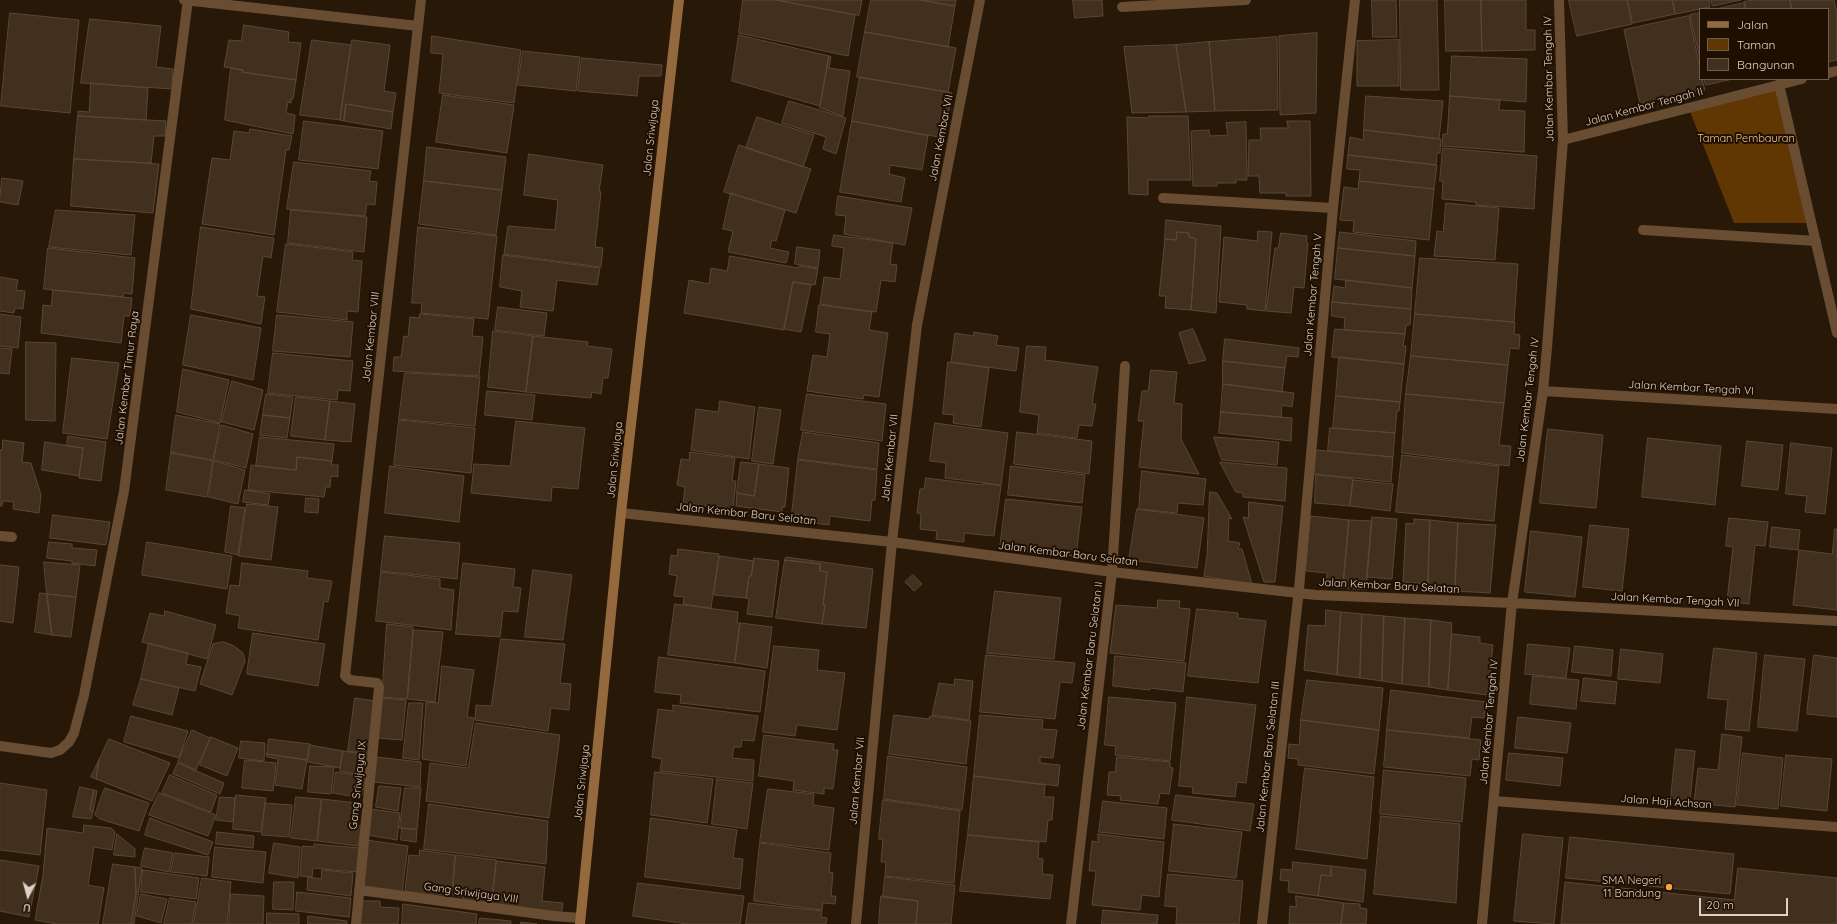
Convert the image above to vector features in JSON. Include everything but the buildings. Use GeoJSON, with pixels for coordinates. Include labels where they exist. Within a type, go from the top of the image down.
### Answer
{"type":"FeatureCollection","features":[{"type":"Feature","properties":{"kind":"main road","name":"Jalan Sriwijaya"},"geometry":{"type":"LineString","coordinates":[[580,921],[622,513],[679,0]]}},
{"type":"Feature","properties":{"kind":"street"},"geometry":{"type":"LineString","coordinates":[[184,0],[418,26]]}},
{"type":"Feature","properties":{"kind":"street","name":"Jalan Kembar Timur Raya"},"geometry":{"type":"LineString","coordinates":[[0,746],[51,753],[60,750],[69,742],[74,733],[84,695],[124,491],[188,0]]}},
{"type":"Feature","properties":{"kind":"street","name":"Jalan Kembar VIII"},"geometry":{"type":"LineString","coordinates":[[345,676],[421,0]]}},
{"type":"Feature","properties":{"kind":"street","name":"Jalan Kembar VII"},"geometry":{"type":"LineString","coordinates":[[856,924],[892,542],[916,325],[980,0]]}},
{"type":"Feature","properties":{"kind":"street"},"geometry":{"type":"LineString","coordinates":[[1122,7],[1246,0]]}},
{"type":"Feature","properties":{"kind":"street","name":"Jalan Kembar Tengah V"},"geometry":{"type":"LineString","coordinates":[[1298,593],[1332,208],[1355,0]]}},
{"type":"Feature","properties":{"kind":"street","name":"Jalan Kembar Tengah IV"},"geometry":{"type":"LineString","coordinates":[[1482,924],[1512,603],[1543,391],[1563,140],[1559,0]]}},
{"type":"Feature","properties":{"kind":"street","name":"Jalan Kembar Tengah II"},"geometry":{"type":"LineString","coordinates":[[1563,140],[1797,80]]}},
{"type":"Feature","properties":{"kind":"street"},"geometry":{"type":"LineString","coordinates":[[1779,84],[1837,333]]}},
{"type":"Feature","properties":{"kind":"street"},"geometry":{"type":"LineString","coordinates":[[1163,198],[1332,208]]}},
{"type":"Feature","properties":{"kind":"street"},"geometry":{"type":"LineString","coordinates":[[1643,230],[1816,241]]}},
{"type":"Feature","properties":{"kind":"street","name":"Jalan Kembar Baru Selatan II"},"geometry":{"type":"LineString","coordinates":[[1071,924],[1112,572],[1126,366]]}},
{"type":"Feature","properties":{"kind":"street","name":"Jalan Kembar Tengah VI"},"geometry":{"type":"LineString","coordinates":[[1543,391],[1837,409]]}},
{"type":"Feature","properties":{"kind":"street","name":"Jalan Kembar Baru Selatan"},"geometry":{"type":"LineString","coordinates":[[622,513],[892,542],[1112,572],[1298,593],[1512,603]]}},
{"type":"Feature","properties":{"kind":"street"},"geometry":{"type":"LineString","coordinates":[[0,536],[12,538]]}},
{"type":"Feature","properties":{"kind":"street","name":"Jalan Kembar Baru Selatan III"},"geometry":{"type":"LineString","coordinates":[[1262,924],[1298,593]]}},
{"type":"Feature","properties":{"kind":"street","name":"Jalan Kembar Tengah VII"},"geometry":{"type":"LineString","coordinates":[[1512,603],[1837,621]]}},
{"type":"Feature","properties":{"kind":"street","name":"Gang Sriwijaya IX"},"geometry":{"type":"LineString","coordinates":[[345,676],[350,680],[376,684],[379,687],[356,924]]}},
{"type":"Feature","properties":{"kind":"street","name":"Jalan Haji Achsan"},"geometry":{"type":"LineString","coordinates":[[1494,801],[1837,827]]}},
{"type":"Feature","properties":{"kind":"street","name":"Gang Sriwijaya VIII"},"geometry":{"type":"LineString","coordinates":[[359,890],[554,916],[580,921]]}},
{"type":"Feature","properties":{"kind":"green space","name":"Taman Pembauran"},"geometry":{"type":"Polygon","coordinates":[[[1776,88],[1810,223],[1734,223],[1689,109],[1776,88]]]}},
{"type":"Feature","properties":{"kind":"place","name":"SMA Negeri 11 Bandung"},"geometry":{"type":"Point","coordinates":[1669,887]}}]}
